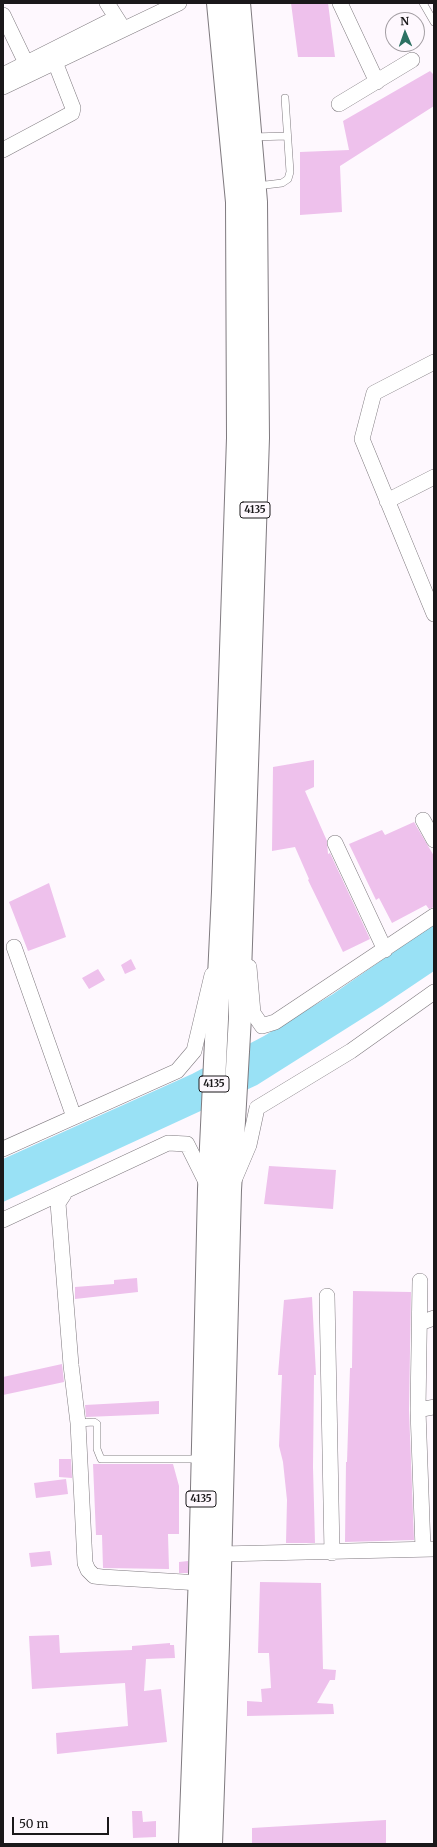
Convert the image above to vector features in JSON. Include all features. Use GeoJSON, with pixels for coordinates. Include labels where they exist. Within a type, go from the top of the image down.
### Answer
{"type":"FeatureCollection","features":[{"type":"Feature","properties":{"kind":"main road","name":"4135"},"geometry":{"type":"LineString","coordinates":[[218,3],[237,202],[238,438],[217,1015],[222,1154]]}},
{"type":"Feature","properties":{"kind":"main road","name":"4135"},"geometry":{"type":"LineString","coordinates":[[190,1844],[200,1583],[202,1458],[222,1154],[240,1017],[242,892],[258,438],[255,186],[239,3]]}},
{"type":"Feature","properties":{"kind":"main road","name":"4135"},"geometry":{"type":"LineString","coordinates":[[211,1844],[221,1554],[220,1189]]}},
{"type":"Feature","properties":{"kind":"street"},"geometry":{"type":"LineString","coordinates":[[107,3],[120,24]]}},
{"type":"Feature","properties":{"kind":"street"},"geometry":{"type":"LineString","coordinates":[[3,75],[26,63],[120,24],[179,3]]}},
{"type":"Feature","properties":{"kind":"street"},"geometry":{"type":"LineString","coordinates":[[340,3],[377,82]]}},
{"type":"Feature","properties":{"kind":"street"},"geometry":{"type":"LineString","coordinates":[[3,15],[7,34],[26,63]]}},
{"type":"Feature","properties":{"kind":"street"},"geometry":{"type":"LineString","coordinates":[[3,87],[55,62],[120,24]]}},
{"type":"Feature","properties":{"kind":"street"},"geometry":{"type":"LineString","coordinates":[[339,104],[412,60]]}},
{"type":"Feature","properties":{"kind":"street"},"geometry":{"type":"LineString","coordinates":[[3,150],[72,113],[73,108],[55,62]]}},
{"type":"Feature","properties":{"kind":"street"},"geometry":{"type":"LineString","coordinates":[[434,362],[374,393],[362,439],[434,614]]}},
{"type":"Feature","properties":{"kind":"street"},"geometry":{"type":"LineString","coordinates":[[387,501],[434,477]]}},
{"type":"Feature","properties":{"kind":"street"},"geometry":{"type":"LineString","coordinates":[[423,820],[434,840]]}},
{"type":"Feature","properties":{"kind":"street"},"geometry":{"type":"LineString","coordinates":[[335,843],[385,950]]}},
{"type":"Feature","properties":{"kind":"street"},"geometry":{"type":"LineString","coordinates":[[242,892],[254,1013],[262,1026],[275,1022],[434,916]]}},
{"type":"Feature","properties":{"kind":"street"},"geometry":{"type":"LineString","coordinates":[[3,1149],[177,1072],[194,1051],[221,938]]}},
{"type":"Feature","properties":{"kind":"street"},"geometry":{"type":"LineString","coordinates":[[14,947],[74,1117]]}},
{"type":"Feature","properties":{"kind":"street"},"geometry":{"type":"LineString","coordinates":[[3,1220],[64,1194],[168,1143],[186,1144],[220,1189],[249,1145],[257,1108],[350,1051],[434,992]]}},
{"type":"Feature","properties":{"kind":"street"},"geometry":{"type":"LineString","coordinates":[[64,1194],[58,1203],[71,1365],[78,1423],[85,1563],[88,1570],[94,1576],[200,1583]]}},
{"type":"Feature","properties":{"kind":"street"},"geometry":{"type":"LineString","coordinates":[[221,1554],[429,1549],[428,1505],[418,1410],[420,1281]]}},
{"type":"Feature","properties":{"kind":"street"},"geometry":{"type":"LineString","coordinates":[[327,1296],[332,1552]]}},
{"type":"Feature","properties":{"kind":"street"},"geometry":{"type":"LineString","coordinates":[[420,1323],[434,1318]]}},
{"type":"Feature","properties":{"kind":"street"},"geometry":{"type":"LineString","coordinates":[[418,1410],[434,1407]]}},
{"type":"Feature","properties":{"kind":"lane"},"geometry":{"type":"LineString","coordinates":[[423,3],[434,22]]}},
{"type":"Feature","properties":{"kind":"lane"},"geometry":{"type":"LineString","coordinates":[[255,186],[282,183],[288,179],[290,172],[285,98]]}},
{"type":"Feature","properties":{"kind":"lane"},"geometry":{"type":"LineString","coordinates":[[250,137],[288,136]]}},
{"type":"Feature","properties":{"kind":"lane"},"geometry":{"type":"LineString","coordinates":[[78,1423],[94,1422],[96,1424],[97,1449],[100,1459],[202,1458]]}},
{"type":"Feature","properties":{"kind":"water"},"geometry":{"type":"Polygon","coordinates":[[[434,924],[434,971],[382,1006],[257,1085],[3,1202],[3,1159],[192,1074],[264,1036],[333,994],[434,924]]]}},
{"type":"Feature","properties":{"kind":"building"},"geometry":{"type":"Polygon","coordinates":[[[291,3],[328,3],[335,57],[298,57],[291,3]]]}},
{"type":"Feature","properties":{"kind":"building"},"geometry":{"type":"Polygon","coordinates":[[[430,71],[434,75],[434,106],[340,166],[342,212],[300,215],[300,152],[349,150],[343,121],[430,71]]]}},
{"type":"Feature","properties":{"kind":"building"},"geometry":{"type":"Polygon","coordinates":[[[314,760],[314,787],[305,791],[327,841],[328,854],[330,853],[370,939],[343,952],[308,880],[309,879],[295,847],[272,851],[273,767],[314,760]]]}},
{"type":"Feature","properties":{"kind":"building"},"geometry":{"type":"Polygon","coordinates":[[[414,822],[434,856],[434,907],[429,909],[426,905],[392,923],[379,898],[376,900],[349,844],[382,830],[385,835],[414,822]]]}},
{"type":"Feature","properties":{"kind":"building"},"geometry":{"type":"Polygon","coordinates":[[[49,883],[66,937],[28,951],[9,902],[49,883]]]}},
{"type":"Feature","properties":{"kind":"building"},"geometry":{"type":"Polygon","coordinates":[[[131,959],[136,969],[125,974],[121,965],[131,959]]]}},
{"type":"Feature","properties":{"kind":"building"},"geometry":{"type":"Polygon","coordinates":[[[98,969],[105,980],[89,989],[82,978],[98,969]]]}},
{"type":"Feature","properties":{"kind":"building"},"geometry":{"type":"Polygon","coordinates":[[[269,1166],[336,1170],[333,1209],[264,1204],[269,1166]]]}},
{"type":"Feature","properties":{"kind":"building"},"geometry":{"type":"Polygon","coordinates":[[[137,1278],[138,1292],[75,1299],[75,1287],[114,1284],[114,1280],[137,1278]]]}},
{"type":"Feature","properties":{"kind":"building"},"geometry":{"type":"Polygon","coordinates":[[[353,1291],[411,1292],[409,1410],[414,1540],[345,1542],[346,1462],[350,1368],[352,1368],[353,1291]]]}},
{"type":"Feature","properties":{"kind":"building"},"geometry":{"type":"Polygon","coordinates":[[[312,1297],[316,1375],[314,1375],[313,1467],[315,1543],[286,1543],[287,1500],[283,1462],[279,1446],[282,1375],[278,1375],[284,1300],[312,1297]]]}},
{"type":"Feature","properties":{"kind":"building"},"geometry":{"type":"Polygon","coordinates":[[[62,1364],[64,1382],[3,1395],[3,1377],[62,1364]]]}},
{"type":"Feature","properties":{"kind":"building"},"geometry":{"type":"Polygon","coordinates":[[[159,1401],[159,1414],[86,1417],[85,1405],[159,1401]]]}},
{"type":"Feature","properties":{"kind":"building"},"geometry":{"type":"Polygon","coordinates":[[[59,1459],[71,1459],[72,1478],[59,1477],[59,1459]]]}},
{"type":"Feature","properties":{"kind":"building"},"geometry":{"type":"Polygon","coordinates":[[[93,1464],[173,1464],[179,1486],[179,1534],[168,1534],[169,1569],[103,1568],[102,1535],[96,1535],[93,1464]]]}},
{"type":"Feature","properties":{"kind":"building"},"geometry":{"type":"Polygon","coordinates":[[[66,1479],[68,1494],[36,1498],[34,1483],[66,1479]]]}},
{"type":"Feature","properties":{"kind":"building"},"geometry":{"type":"Polygon","coordinates":[[[50,1551],[52,1565],[31,1567],[29,1553],[50,1551]]]}},
{"type":"Feature","properties":{"kind":"building"},"geometry":{"type":"Polygon","coordinates":[[[188,1561],[188,1573],[179,1573],[179,1562],[188,1561]]]}},
{"type":"Feature","properties":{"kind":"building"},"geometry":{"type":"Polygon","coordinates":[[[260,1582],[321,1583],[323,1669],[336,1670],[335,1680],[330,1680],[317,1703],[333,1704],[334,1714],[247,1716],[247,1701],[262,1702],[261,1689],[271,1688],[269,1653],[258,1653],[260,1582]]]}},
{"type":"Feature","properties":{"kind":"building"},"geometry":{"type":"Polygon","coordinates":[[[59,1635],[60,1653],[132,1650],[132,1646],[170,1643],[170,1645],[174,1645],[175,1658],[146,1659],[144,1691],[161,1689],[167,1742],[57,1754],[56,1733],[128,1726],[125,1683],[32,1689],[29,1636],[59,1635]]]}},
{"type":"Feature","properties":{"kind":"building"},"geometry":{"type":"Polygon","coordinates":[[[132,1811],[142,1811],[143,1822],[156,1821],[156,1837],[133,1838],[132,1811]]]}},
{"type":"Feature","properties":{"kind":"building"},"geometry":{"type":"Polygon","coordinates":[[[386,1820],[386,1844],[252,1844],[252,1828],[386,1820]]]}}]}
